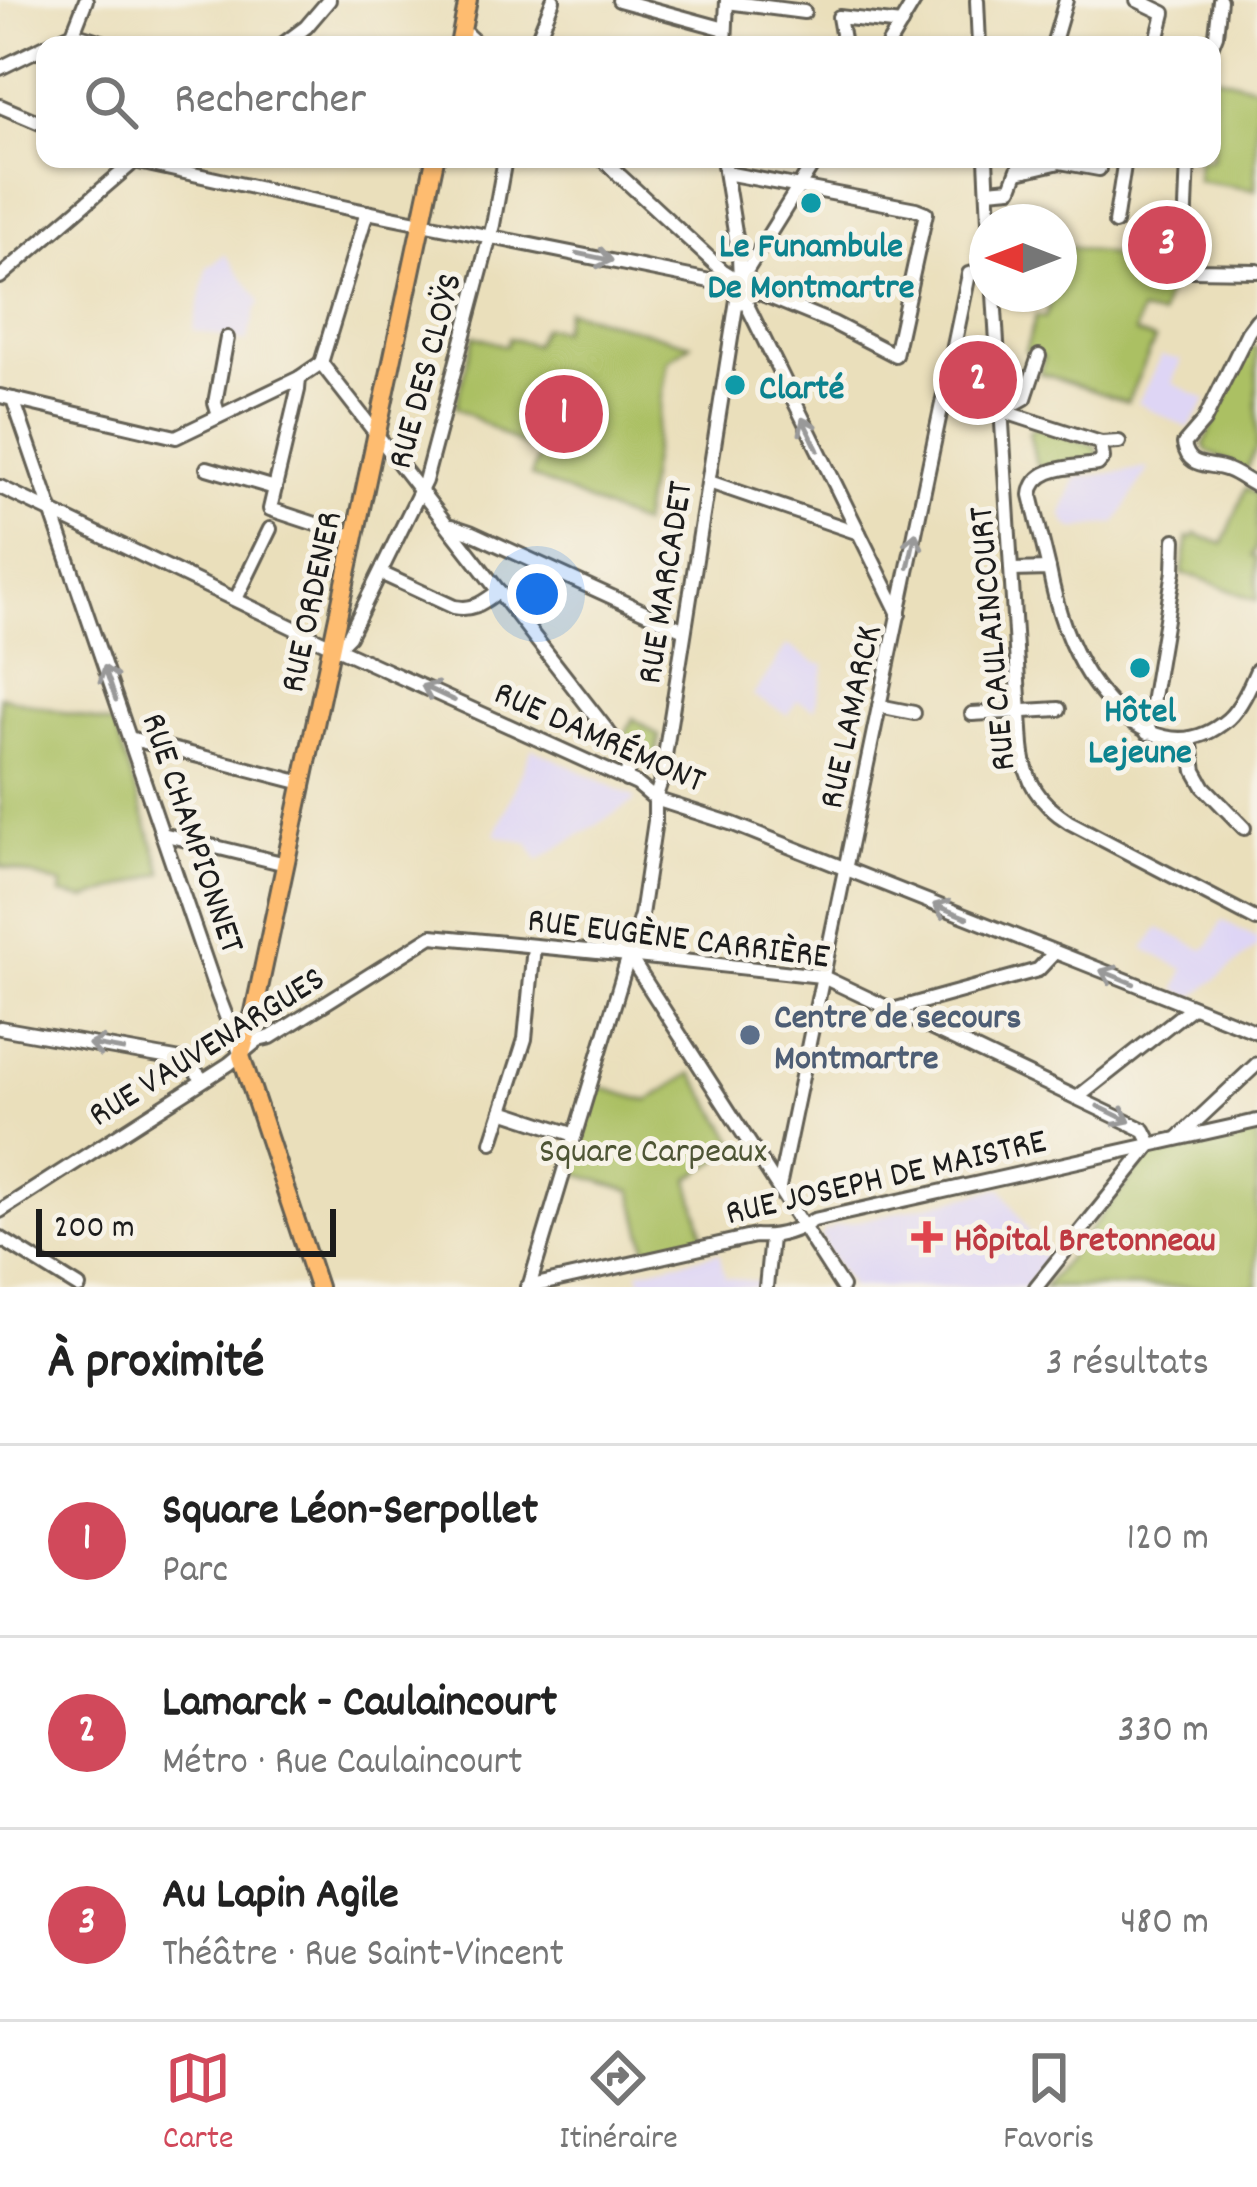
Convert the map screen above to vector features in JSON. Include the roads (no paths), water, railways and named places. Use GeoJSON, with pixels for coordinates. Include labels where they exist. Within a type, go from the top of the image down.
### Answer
{"type":"FeatureCollection","features":[{"type":"Feature","properties":{"kind":"main road"},"geometry":{"type":"LineString","coordinates":[[460,36],[468,0]]}},
{"type":"Feature","properties":{"kind":"main road","name":"RUE ORDENER"},"geometry":{"type":"LineString","coordinates":[[241,1056],[433,168]]}},
{"type":"Feature","properties":{"kind":"main road","name":"RUE CHAMPIONNET"},"geometry":{"type":"LineString","coordinates":[[241,1056],[319,1287]]}},
{"type":"Feature","properties":{"kind":"street"},"geometry":{"type":"LineString","coordinates":[[67,36],[73,33],[86,0]]}},
{"type":"Feature","properties":{"kind":"street"},"geometry":{"type":"LineString","coordinates":[[294,36],[329,0]]}},
{"type":"Feature","properties":{"kind":"street"},"geometry":{"type":"LineString","coordinates":[[539,36],[553,0]]}},
{"type":"Feature","properties":{"kind":"street"},"geometry":{"type":"LineString","coordinates":[[620,0],[725,29]]}},
{"type":"Feature","properties":{"kind":"street"},"geometry":{"type":"LineString","coordinates":[[894,36],[916,0]]}},
{"type":"Feature","properties":{"kind":"street"},"geometry":{"type":"LineString","coordinates":[[977,0],[979,36]]}},
{"type":"Feature","properties":{"kind":"street"},"geometry":{"type":"LineString","coordinates":[[1056,36],[1066,0]]}},
{"type":"Feature","properties":{"kind":"street"},"geometry":{"type":"LineString","coordinates":[[1137,0],[1164,14],[1158,36]]}},
{"type":"Feature","properties":{"kind":"street"},"geometry":{"type":"LineString","coordinates":[[1216,36],[1220,0]]}},
{"type":"Feature","properties":{"kind":"street"},"geometry":{"type":"LineString","coordinates":[[725,36],[727,1],[804,12]]}},
{"type":"Feature","properties":{"kind":"street"},"geometry":{"type":"LineString","coordinates":[[842,36],[839,17],[901,24]]}},
{"type":"Feature","properties":{"kind":"street"},"geometry":{"type":"LineString","coordinates":[[73,33],[83,36]]}},
{"type":"Feature","properties":{"kind":"street"},"geometry":{"type":"LineString","coordinates":[[0,68],[36,51]]}},
{"type":"Feature","properties":{"kind":"street"},"geometry":{"type":"LineString","coordinates":[[0,106],[36,121]]}},
{"type":"Feature","properties":{"kind":"street"},"geometry":{"type":"LineString","coordinates":[[0,278],[123,168]]}},
{"type":"Feature","properties":{"kind":"street"},"geometry":{"type":"LineString","coordinates":[[165,168],[725,284],[740,281],[811,168]]}},
{"type":"Feature","properties":{"kind":"street","name":"RUE DES CLOŸS"},"geometry":{"type":"LineString","coordinates":[[332,645],[342,644],[349,636],[421,490],[490,235],[503,168]]}},
{"type":"Feature","properties":{"kind":"street"},"geometry":{"type":"LineString","coordinates":[[612,168],[740,281],[895,355],[926,214],[799,188],[731,168]]}},
{"type":"Feature","properties":{"kind":"street","name":"RUE MARCADET"},"geometry":{"type":"LineString","coordinates":[[528,1287],[641,915],[655,800],[740,281],[724,168]]}},
{"type":"Feature","properties":{"kind":"street"},"geometry":{"type":"LineString","coordinates":[[987,168],[989,204]]}},
{"type":"Feature","properties":{"kind":"street"},"geometry":{"type":"LineString","coordinates":[[988,190],[1010,189],[1019,168]]}},
{"type":"Feature","properties":{"kind":"street"},"geometry":{"type":"LineString","coordinates":[[1093,168],[1099,169]]}},
{"type":"Feature","properties":{"kind":"street"},"geometry":{"type":"LineString","coordinates":[[1115,223],[1124,168]]}},
{"type":"Feature","properties":{"kind":"street"},"geometry":{"type":"LineString","coordinates":[[1188,168],[1180,266],[1257,271]]}},
{"type":"Feature","properties":{"kind":"street"},"geometry":{"type":"LineString","coordinates":[[7,397],[176,437],[299,378],[321,363],[367,212]]}},
{"type":"Feature","properties":{"kind":"street"},"geometry":{"type":"LineString","coordinates":[[700,278],[711,260]]}},
{"type":"Feature","properties":{"kind":"street","name":"RUE LAMARCK"},"geometry":{"type":"LineString","coordinates":[[779,1187],[969,274]]}},
{"type":"Feature","properties":{"kind":"street"},"geometry":{"type":"LineString","coordinates":[[740,281],[898,614]]}},
{"type":"Feature","properties":{"kind":"street","name":"RUE CAULAINCOURT"},"geometry":{"type":"LineString","coordinates":[[995,312],[1024,766],[1031,784],[1049,809],[1257,920]]}},
{"type":"Feature","properties":{"kind":"street"},"geometry":{"type":"LineString","coordinates":[[1257,320],[1204,421],[1185,441],[1185,453],[1196,462],[1228,470],[1257,486]]}},
{"type":"Feature","properties":{"kind":"street"},"geometry":{"type":"LineString","coordinates":[[219,416],[214,403],[227,338]]}},
{"type":"Feature","properties":{"kind":"street"},"geometry":{"type":"LineString","coordinates":[[1002,411],[1025,398],[1039,356]]}},
{"type":"Feature","properties":{"kind":"street"},"geometry":{"type":"LineString","coordinates":[[321,363],[627,756],[626,780]]}},
{"type":"Feature","properties":{"kind":"street"},"geometry":{"type":"LineString","coordinates":[[299,378],[270,509],[355,537]]}},
{"type":"Feature","properties":{"kind":"street","name":"RUE CHAMPIONNET"},"geometry":{"type":"LineString","coordinates":[[7,397],[52,510],[241,1056]]}},
{"type":"Feature","properties":{"kind":"street"},"geometry":{"type":"LineString","coordinates":[[1002,411],[1102,450],[1119,442]]}},
{"type":"Feature","properties":{"kind":"street"},"geometry":{"type":"LineString","coordinates":[[1102,450],[1098,464],[1039,476],[1031,495],[1064,626],[1089,676],[1113,705],[1148,733],[1190,739],[1227,720],[1257,670]]}},
{"type":"Feature","properties":{"kind":"street"},"geometry":{"type":"LineString","coordinates":[[207,468],[274,488]]}},
{"type":"Feature","properties":{"kind":"street"},"geometry":{"type":"LineString","coordinates":[[709,482],[859,533]]}},
{"type":"Feature","properties":{"kind":"street","name":"RUE DAMRÉMONT"},"geometry":{"type":"LineString","coordinates":[[0,487],[637,784],[655,800],[734,824],[1257,1032]]}},
{"type":"Feature","properties":{"kind":"street"},"geometry":{"type":"LineString","coordinates":[[451,527],[685,630]]}},
{"type":"Feature","properties":{"kind":"street"},"geometry":{"type":"LineString","coordinates":[[236,599],[270,530]]}},
{"type":"Feature","properties":{"kind":"street"},"geometry":{"type":"LineString","coordinates":[[1148,733],[1175,540]]}},
{"type":"Feature","properties":{"kind":"street"},"geometry":{"type":"LineString","coordinates":[[1012,570],[1049,569]]}},
{"type":"Feature","properties":{"kind":"street"},"geometry":{"type":"LineString","coordinates":[[387,576],[465,610],[476,608],[499,591]]}},
{"type":"Feature","properties":{"kind":"street"},"geometry":{"type":"LineString","coordinates":[[880,706],[914,713]]}},
{"type":"Feature","properties":{"kind":"street"},"geometry":{"type":"LineString","coordinates":[[972,715],[1059,709]]}},
{"type":"Feature","properties":{"kind":"street"},"geometry":{"type":"LineString","coordinates":[[129,738],[303,783]]}},
{"type":"Feature","properties":{"kind":"street"},"geometry":{"type":"LineString","coordinates":[[1190,739],[1195,771],[1204,787],[1244,828]]}},
{"type":"Feature","properties":{"kind":"street"},"geometry":{"type":"LineString","coordinates":[[162,834],[286,864]]}},
{"type":"Feature","properties":{"kind":"street","name":"RUE VAUVENARGUES"},"geometry":{"type":"LineString","coordinates":[[0,1211],[241,1056],[258,1040],[271,1037],[432,936],[446,938]]}},
{"type":"Feature","properties":{"kind":"street","name":"RUE EUGÈNE CARRIÈRE"},"geometry":{"type":"LineString","coordinates":[[446,938],[821,976],[1144,1130],[1151,1144]]}},
{"type":"Feature","properties":{"kind":"street"},"geometry":{"type":"LineString","coordinates":[[492,1142],[525,1039],[534,947]]}},
{"type":"Feature","properties":{"kind":"street"},"geometry":{"type":"LineString","coordinates":[[895,1009],[1038,970],[1055,952]]}},
{"type":"Feature","properties":{"kind":"street"},"geometry":{"type":"LineString","coordinates":[[629,956],[842,1287]]}},
{"type":"Feature","properties":{"kind":"street"},"geometry":{"type":"LineString","coordinates":[[1078,1097],[1192,1007]]}},
{"type":"Feature","properties":{"kind":"street"},"geometry":{"type":"LineString","coordinates":[[0,1028],[187,1061],[203,1080]]}},
{"type":"Feature","properties":{"kind":"street"},"geometry":{"type":"LineString","coordinates":[[1179,1138],[1257,1064]]}},
{"type":"Feature","properties":{"kind":"street"},"geometry":{"type":"LineString","coordinates":[[502,1111],[575,1135]]}},
{"type":"Feature","properties":{"kind":"street","name":"RUE JOSEPH DE MAISTRE"},"geometry":{"type":"LineString","coordinates":[[528,1287],[755,1236],[771,1238],[814,1220],[1257,1121]]}},
{"type":"Feature","properties":{"kind":"street"},"geometry":{"type":"LineString","coordinates":[[1036,1287],[1151,1144]]}},
{"type":"Feature","properties":{"kind":"street"},"geometry":{"type":"LineString","coordinates":[[0,1238],[79,1287]]}},
{"type":"Feature","properties":{"kind":"street"},"geometry":{"type":"LineString","coordinates":[[766,1287],[771,1238]]}},
{"type":"Feature","properties":{"kind":"place","name":"Le Funambule De Montmartre"},"geometry":{"type":"Point","coordinates":[811,203]}},
{"type":"Feature","properties":{"kind":"place","name":"Au Lapin Agile"},"geometry":{"type":"Point","coordinates":[1167,245]}},
{"type":"Feature","properties":{"kind":"place","name":"Lamarck - Caulaincourt"},"geometry":{"type":"Point","coordinates":[978,380]}},
{"type":"Feature","properties":{"kind":"place","name":"Clarté"},"geometry":{"type":"Point","coordinates":[735,385]}},
{"type":"Feature","properties":{"kind":"place","name":"Square Léon-Serpollet"},"geometry":{"type":"Point","coordinates":[564,414]}},
{"type":"Feature","properties":{"kind":"place","name":"Hôtel Lejeune"},"geometry":{"type":"Point","coordinates":[1140,668]}},
{"type":"Feature","properties":{"kind":"place","name":"Centre de secours Montmartre"},"geometry":{"type":"Point","coordinates":[750,1035]}},
{"type":"Feature","properties":{"kind":"place","name":"Hôpital Bretonneau"},"geometry":{"type":"Point","coordinates":[927,1237]}},
{"type":"Feature","properties":{"kind":"park label","name":"Square Carpeaux"},"geometry":{"type":"Point","coordinates":[653,1148]}}]}
